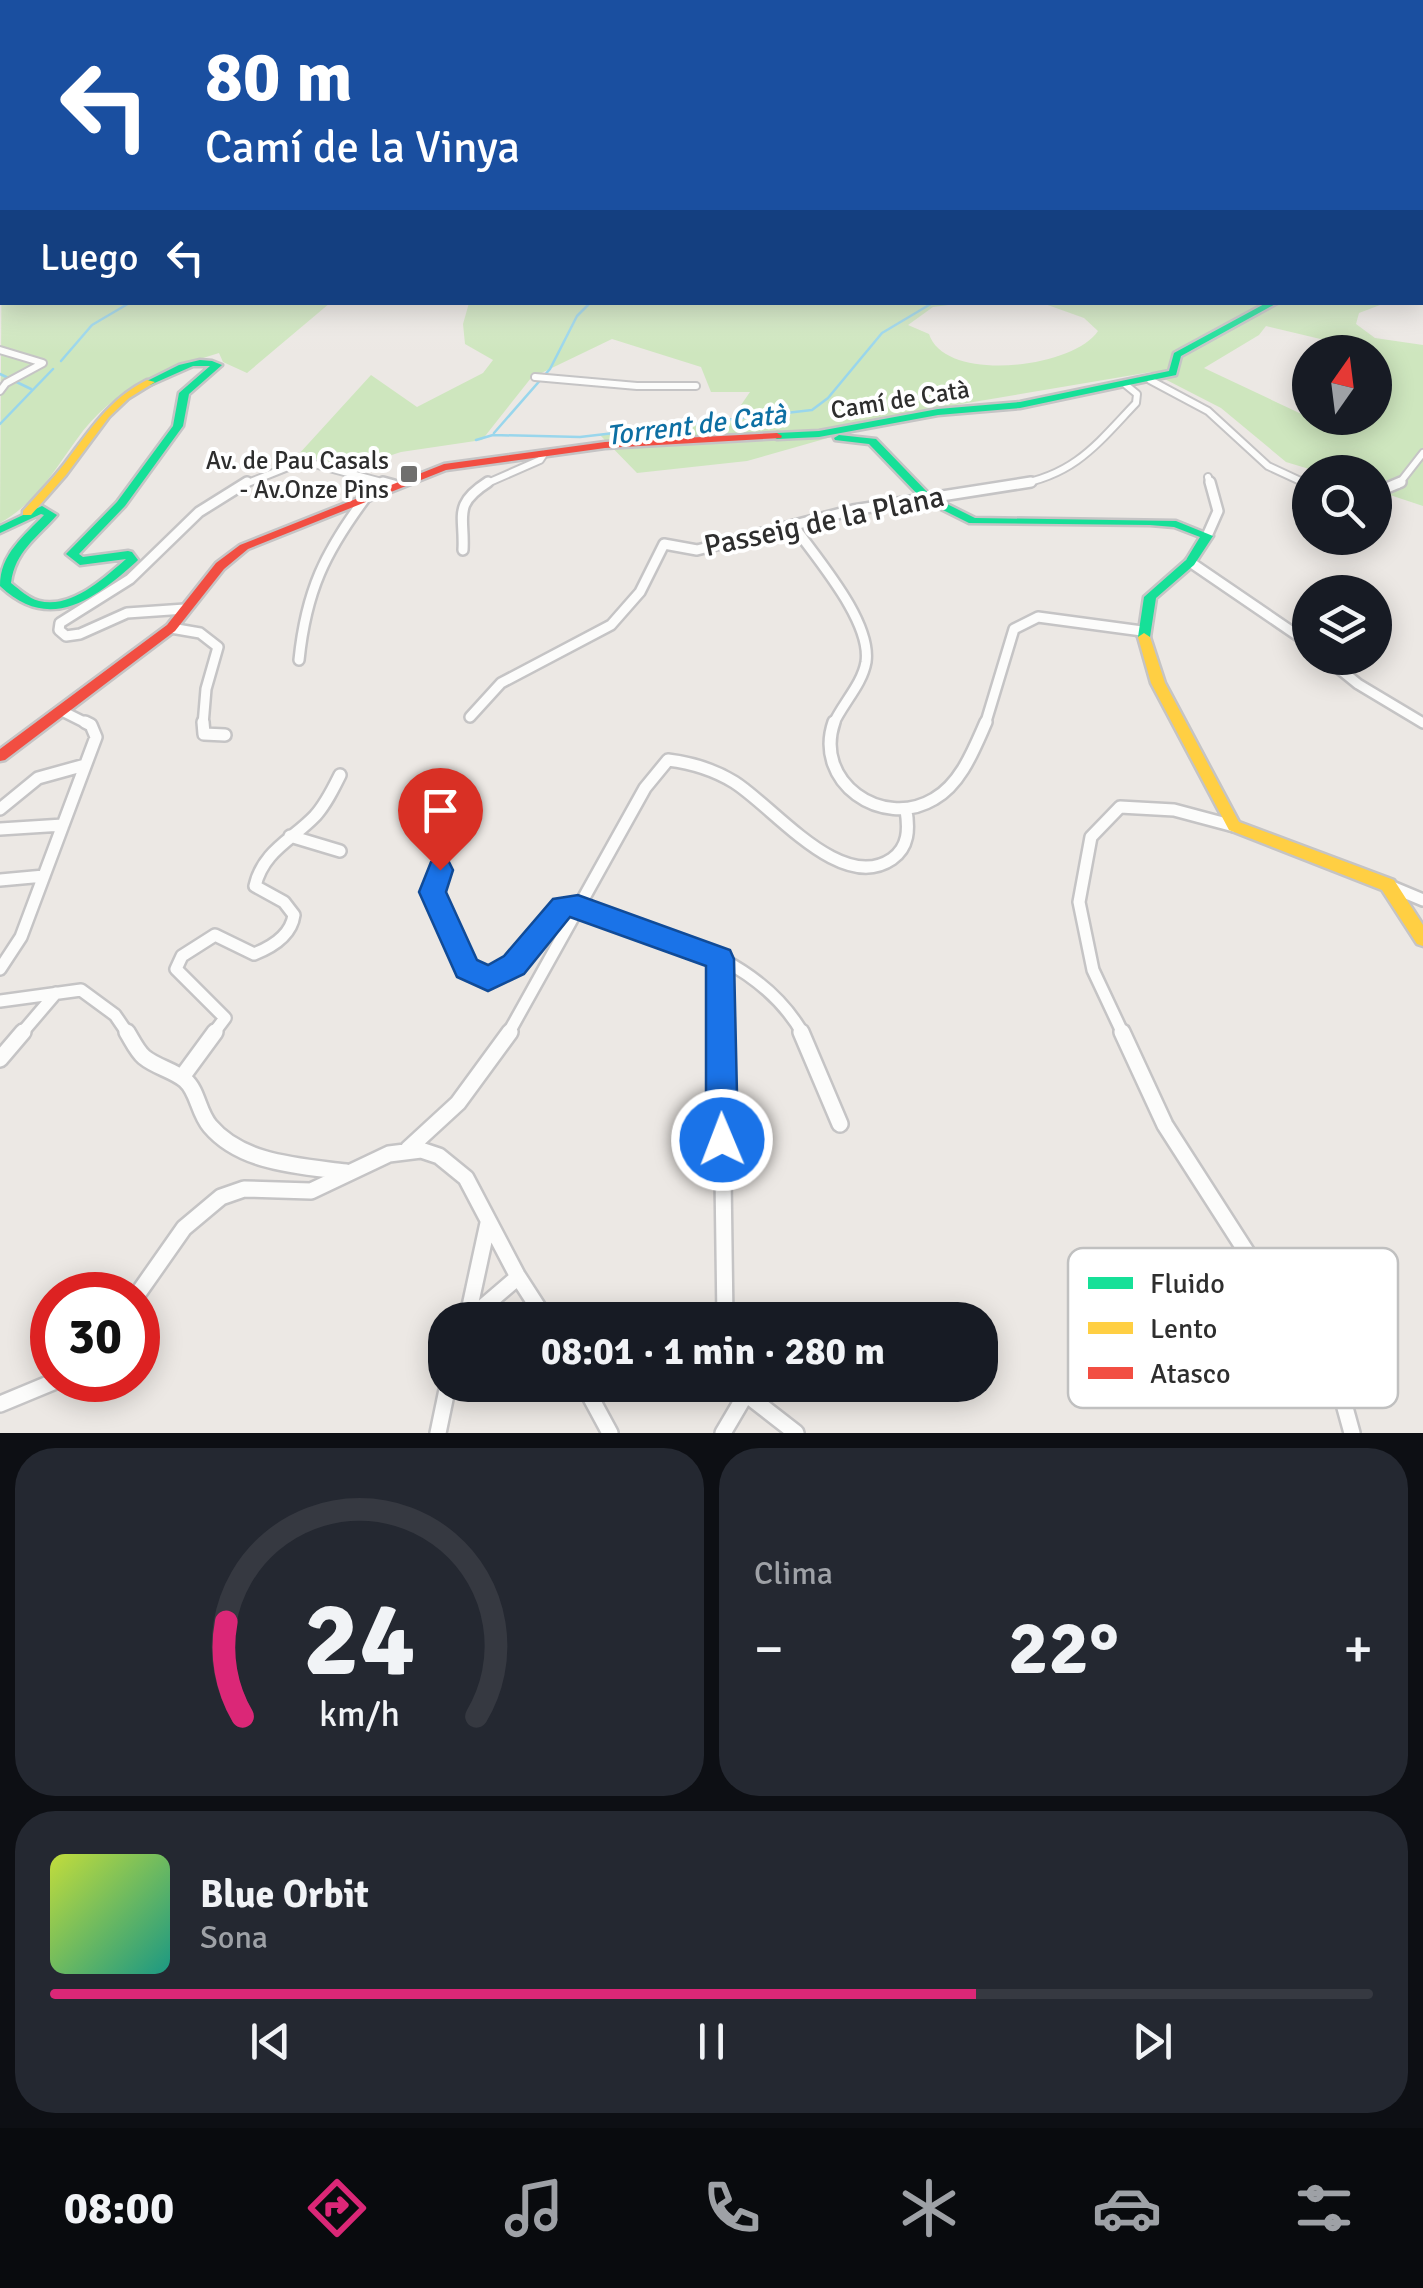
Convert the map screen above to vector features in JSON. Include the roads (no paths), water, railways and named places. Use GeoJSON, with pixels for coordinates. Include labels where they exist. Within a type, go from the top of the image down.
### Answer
{"type":"FeatureCollection","features":[{"type":"Feature","properties":{"kind":"street"},"geometry":{"type":"LineString","coordinates":[[1150,380],[1173,373],[1177,355],[1269,305]]}},
{"type":"Feature","properties":{"kind":"street"},"geometry":{"type":"LineString","coordinates":[[0,350],[43,363],[3,387]]}},
{"type":"Feature","properties":{"kind":"street"},"geometry":{"type":"LineString","coordinates":[[0,530],[27,513],[42,509],[51,515],[25,536],[10,556],[5,584],[15,598],[37,606],[66,603],[116,576],[132,560],[128,554],[80,560],[72,554],[75,547],[121,504],[178,426],[184,393],[217,365],[209,360],[194,363],[130,391],[90,430],[73,459],[27,513]]}},
{"type":"Feature","properties":{"kind":"street"},"geometry":{"type":"LineString","coordinates":[[535,377],[637,386],[696,386]]}},
{"type":"Feature","properties":{"kind":"street"},"geometry":{"type":"LineString","coordinates":[[1150,380],[1208,410],[1268,466],[1292,477]]}},
{"type":"Feature","properties":{"kind":"street","name":"Camí de Catà"},"geometry":{"type":"LineString","coordinates":[[0,756],[171,628],[220,566],[244,548],[394,484],[444,467],[660,440],[820,434],[878,421],[1020,405],[1150,380]]}},
{"type":"Feature","properties":{"kind":"street","name":"Passeig de la Plana"},"geometry":{"type":"LineString","coordinates":[[470,717],[501,683],[610,625],[640,592],[664,544],[698,550],[853,510],[1030,484],[1082,461],[1136,403],[1138,394],[1126,384]]}},
{"type":"Feature","properties":{"kind":"street"},"geometry":{"type":"LineString","coordinates":[[820,434],[872,441],[924,499],[948,514],[973,521],[1150,522],[1176,524],[1206,536]]}},
{"type":"Feature","properties":{"kind":"street"},"geometry":{"type":"LineString","coordinates":[[1392,487],[1400,484],[1423,453]]}},
{"type":"Feature","properties":{"kind":"street"},"geometry":{"type":"LineString","coordinates":[[463,550],[466,539],[460,522],[465,503],[485,484],[540,460],[544,454]]}},
{"type":"Feature","properties":{"kind":"street"},"geometry":{"type":"LineString","coordinates":[[185,610],[127,613],[80,634],[66,636],[59,630],[60,623],[74,612],[130,580],[199,512],[250,480],[302,461],[394,484]]}},
{"type":"Feature","properties":{"kind":"street"},"geometry":{"type":"LineString","coordinates":[[1208,476],[1218,511],[1190,562],[1150,597],[1142,631],[1158,682],[1234,826]]}},
{"type":"Feature","properties":{"kind":"street"},"geometry":{"type":"LineString","coordinates":[[299,660],[303,609],[316,568],[366,498]]}},
{"type":"Feature","properties":{"kind":"street"},"geometry":{"type":"LineString","coordinates":[[793,525],[844,600],[866,646],[866,663],[838,707],[828,735],[831,761],[840,781],[858,796],[884,808],[906,810],[934,797],[963,772],[991,716],[1014,629],[1038,618],[1142,631]]}},
{"type":"Feature","properties":{"kind":"street"},"geometry":{"type":"LineString","coordinates":[[1190,562],[1292,632]]}},
{"type":"Feature","properties":{"kind":"street"},"geometry":{"type":"LineString","coordinates":[[171,628],[200,633],[218,647],[204,694],[203,724],[204,734],[225,735]]}},
{"type":"Feature","properties":{"kind":"street"},"geometry":{"type":"LineString","coordinates":[[1347,675],[1423,723]]}},
{"type":"Feature","properties":{"kind":"street"},"geometry":{"type":"LineString","coordinates":[[0,968],[21,936],[96,737],[91,725],[62,711]]}},
{"type":"Feature","properties":{"kind":"street"},"geometry":{"type":"LineString","coordinates":[[151,1272],[192,1220],[222,1196],[252,1186],[309,1192],[366,1162],[408,1149],[458,1103],[520,1018],[645,788],[668,760],[694,760],[749,793],[836,860],[854,868],[872,870],[895,859],[904,846],[906,810]]}},
{"type":"Feature","properties":{"kind":"street"},"geometry":{"type":"LineString","coordinates":[[0,809],[30,779],[47,770],[86,766]]}},
{"type":"Feature","properties":{"kind":"street"},"geometry":{"type":"LineString","coordinates":[[182,1077],[225,1018],[222,1011],[183,980],[176,969],[182,956],[215,935],[254,954],[268,950],[284,936],[294,922],[294,914],[290,906],[255,886],[257,870],[319,812],[340,775]]}},
{"type":"Feature","properties":{"kind":"street"},"geometry":{"type":"LineString","coordinates":[[1244,1248],[1165,1125],[1093,970],[1079,902],[1092,837],[1120,806],[1174,810],[1234,826],[1423,900]]}},
{"type":"Feature","properties":{"kind":"street"},"geometry":{"type":"LineString","coordinates":[[0,829],[63,824]]}},
{"type":"Feature","properties":{"kind":"street"},"geometry":{"type":"LineString","coordinates":[[290,836],[340,851]]}},
{"type":"Feature","properties":{"kind":"street"},"geometry":{"type":"LineString","coordinates":[[440,870],[432,892],[466,968],[488,978],[514,965],[562,907],[578,906],[720,959],[774,991],[813,1052],[840,1124]]}},
{"type":"Feature","properties":{"kind":"street"},"geometry":{"type":"LineString","coordinates":[[0,880],[44,876]]}},
{"type":"Feature","properties":{"kind":"street"},"geometry":{"type":"LineString","coordinates":[[1388,886],[1423,939]]}},
{"type":"Feature","properties":{"kind":"street"},"geometry":{"type":"LineString","coordinates":[[720,959],[725,1302]]}},
{"type":"Feature","properties":{"kind":"street"},"geometry":{"type":"LineString","coordinates":[[0,1001],[81,990],[115,1015],[144,1057],[182,1077],[192,1087],[198,1109],[210,1128],[234,1148],[282,1163],[348,1173]]}},
{"type":"Feature","properties":{"kind":"street"},"geometry":{"type":"LineString","coordinates":[[0,1059],[57,992]]}},
{"type":"Feature","properties":{"kind":"street"},"geometry":{"type":"LineString","coordinates":[[408,1149],[437,1154],[462,1173],[534,1302]]}},
{"type":"Feature","properties":{"kind":"street"},"geometry":{"type":"LineString","coordinates":[[471,1302],[488,1222]]}},
{"type":"Feature","properties":{"kind":"street"},"geometry":{"type":"LineString","coordinates":[[488,1302],[518,1277]]}},
{"type":"Feature","properties":{"kind":"street"},"geometry":{"type":"LineString","coordinates":[[0,1404],[30,1392]]}},
{"type":"Feature","properties":{"kind":"street"},"geometry":{"type":"LineString","coordinates":[[438,1433],[444,1402]]}},
{"type":"Feature","properties":{"kind":"street"},"geometry":{"type":"LineString","coordinates":[[593,1402],[610,1433]]}},
{"type":"Feature","properties":{"kind":"street"},"geometry":{"type":"LineString","coordinates":[[723,1433],[738,1402]]}},
{"type":"Feature","properties":{"kind":"street"},"geometry":{"type":"LineString","coordinates":[[759,1402],[796,1433]]}},
{"type":"Feature","properties":{"kind":"street"},"geometry":{"type":"LineString","coordinates":[[1345,1408],[1352,1433]]}},
{"type":"Feature","properties":{"kind":"waterway"},"geometry":{"type":"LineString","coordinates":[[61,361],[92,325],[126,305]]}},
{"type":"Feature","properties":{"kind":"waterway"},"geometry":{"type":"LineString","coordinates":[[494,433],[550,369],[577,316],[588,305]]}},
{"type":"Feature","properties":{"kind":"waterway","name":"Torrent de Catà"},"geometry":{"type":"LineString","coordinates":[[476,440],[493,435],[580,437],[812,410],[828,398],[882,333],[929,305]]}},
{"type":"Feature","properties":{"kind":"waterway"},"geometry":{"type":"LineString","coordinates":[[0,424],[53,369]]}},
{"type":"Feature","properties":{"kind":"waterway"},"geometry":{"type":"LineString","coordinates":[[0,374],[31,389]]}},
{"type":"Feature","properties":{"kind":"place","name":"Av. de Pau Casals - Av.Onze Pins"},"geometry":{"type":"Point","coordinates":[409,474]}}]}
